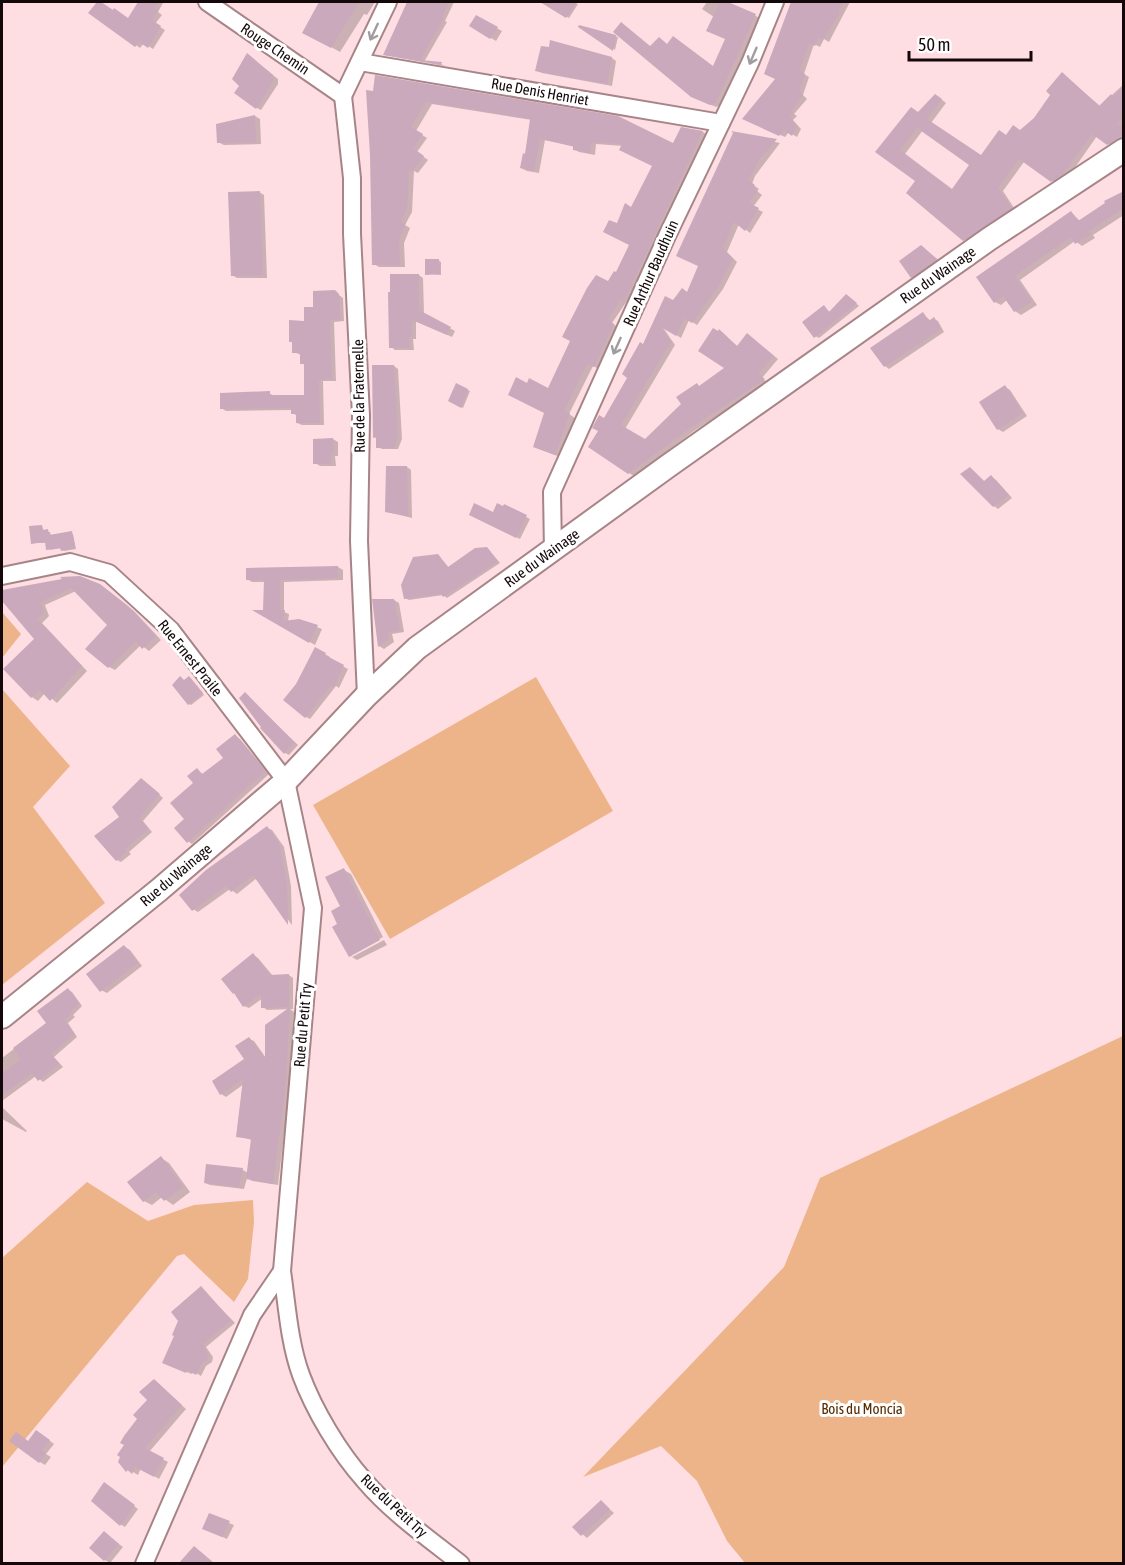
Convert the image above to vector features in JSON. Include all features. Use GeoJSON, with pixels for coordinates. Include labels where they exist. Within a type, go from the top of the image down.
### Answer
{"type":"FeatureCollection","features":[{"type":"Feature","properties":{"kind":"main road","name":"Rue du Wainage"},"geometry":{"type":"LineString","coordinates":[[2,1017],[159,890],[286,781],[366,696],[417,648],[668,466],[972,251],[1124,150]]}},
{"type":"Feature","properties":{"kind":"street","name":"Rouge Chemin"},"geometry":{"type":"LineString","coordinates":[[207,2],[343,96]]}},
{"type":"Feature","properties":{"kind":"street"},"geometry":{"type":"LineString","coordinates":[[343,96],[388,2]]}},
{"type":"Feature","properties":{"kind":"street","name":"Rue Arthur Baudhuin"},"geometry":{"type":"LineString","coordinates":[[553,550],[552,492],[667,237],[750,63],[775,2]]}},
{"type":"Feature","properties":{"kind":"street","name":"Rue Denis Henriet"},"geometry":{"type":"LineString","coordinates":[[360,62],[721,123]]}},
{"type":"Feature","properties":{"kind":"street","name":"Rue de la Fraternelle"},"geometry":{"type":"LineString","coordinates":[[343,96],[352,178],[352,234],[360,370],[359,541],[366,696]]}},
{"type":"Feature","properties":{"kind":"street","name":"Rue Ernest Praile"},"geometry":{"type":"LineString","coordinates":[[2,576],[70,562],[109,573],[171,630],[286,781]]}},
{"type":"Feature","properties":{"kind":"street","name":"Rue du Petit Try"},"geometry":{"type":"LineString","coordinates":[[286,781],[313,908],[282,1271],[289,1328],[301,1374],[332,1438],[364,1481],[406,1520],[461,1563]]}},
{"type":"Feature","properties":{"kind":"street","name":"Rue du Petit Try"},"geometry":{"type":"LineString","coordinates":[[144,1563],[252,1315],[282,1271]]}},
{"type":"Feature","properties":{"kind":"green space"},"geometry":{"type":"Polygon","coordinates":[[[2,612],[21,634],[2,658],[2,612]]]}},
{"type":"Feature","properties":{"kind":"green space"},"geometry":{"type":"Polygon","coordinates":[[[536,677],[613,811],[390,939],[313,805],[536,677]]]}},
{"type":"Feature","properties":{"kind":"green space"},"geometry":{"type":"Polygon","coordinates":[[[2,689],[70,766],[33,807],[105,903],[2,985],[2,689]]]}},
{"type":"Feature","properties":{"kind":"green space","name":"Bois du Moncia"},"geometry":{"type":"Polygon","coordinates":[[[1123,1036],[1123,1563],[745,1563],[727,1541],[697,1481],[661,1446],[583,1477],[784,1267],[820,1178],[1123,1036]]]}},
{"type":"Feature","properties":{"kind":"green space"},"geometry":{"type":"Polygon","coordinates":[[[87,1182],[148,1221],[194,1205],[253,1200],[254,1222],[248,1279],[234,1302],[184,1254],[177,1256],[2,1467],[2,1258],[87,1182]]]}},
{"type":"Feature","properties":{"kind":"building"},"geometry":{"type":"Polygon","coordinates":[[[97,2],[113,10],[114,8],[128,18],[138,2],[158,2],[154,8],[158,11],[152,20],[161,26],[148,48],[139,42],[135,47],[88,13],[97,2]]]}},
{"type":"Feature","properties":{"kind":"building"},"geometry":{"type":"Polygon","coordinates":[[[319,2],[359,2],[331,48],[302,33],[319,2]]]}},
{"type":"Feature","properties":{"kind":"building"},"geometry":{"type":"Polygon","coordinates":[[[407,2],[449,2],[442,17],[444,18],[420,60],[442,62],[441,65],[383,55],[407,2]]]}},
{"type":"Feature","properties":{"kind":"building"},"geometry":{"type":"Polygon","coordinates":[[[540,2],[577,2],[566,18],[540,2]]]}},
{"type":"Feature","properties":{"kind":"building"},"geometry":{"type":"Polygon","coordinates":[[[720,2],[728,2],[756,14],[716,103],[710,105],[691,97],[613,32],[621,22],[650,46],[659,37],[667,44],[673,36],[713,66],[725,39],[706,31],[720,2]]]}},
{"type":"Feature","properties":{"kind":"building"},"geometry":{"type":"Polygon","coordinates":[[[791,2],[844,2],[823,40],[819,37],[815,46],[809,43],[800,70],[805,74],[799,92],[803,95],[791,111],[793,113],[790,117],[797,126],[792,136],[784,130],[779,136],[742,119],[775,79],[764,74],[791,2]]]}},
{"type":"Feature","properties":{"kind":"building"},"geometry":{"type":"Polygon","coordinates":[[[476,15],[498,27],[490,39],[469,26],[476,15]]]}},
{"type":"Feature","properties":{"kind":"building"},"geometry":{"type":"Polygon","coordinates":[[[579,25],[616,35],[613,51],[578,27],[579,25]]]}},
{"type":"Feature","properties":{"kind":"building"},"geometry":{"type":"Polygon","coordinates":[[[550,40],[612,57],[607,84],[535,71],[541,46],[549,47],[550,40]]]}},
{"type":"Feature","properties":{"kind":"building"},"geometry":{"type":"Polygon","coordinates":[[[247,53],[273,75],[274,81],[256,109],[234,93],[239,86],[232,79],[247,53]]]}},
{"type":"Feature","properties":{"kind":"building"},"geometry":{"type":"Polygon","coordinates":[[[1062,72],[1099,106],[1111,94],[1113,97],[1124,86],[1124,117],[1117,123],[1124,129],[1124,134],[1107,145],[1092,134],[1064,173],[1051,182],[1019,159],[998,188],[1012,208],[963,241],[906,193],[915,181],[875,152],[911,107],[918,112],[935,94],[942,99],[927,119],[981,155],[999,130],[1006,135],[1013,125],[1020,130],[1034,118],[1050,95],[1046,91],[1062,72]],[[917,128],[900,150],[952,189],[969,165],[917,128]]]}},
{"type":"Feature","properties":{"kind":"building"},"geometry":{"type":"Polygon","coordinates":[[[375,75],[618,116],[673,143],[681,127],[703,131],[624,302],[621,299],[608,319],[614,324],[594,367],[587,364],[564,411],[570,413],[555,455],[533,447],[544,413],[508,395],[516,377],[527,383],[529,378],[548,388],[570,341],[562,337],[587,288],[596,275],[608,281],[614,271],[616,272],[629,245],[603,232],[609,220],[617,223],[625,203],[631,207],[652,166],[619,150],[622,144],[591,142],[590,153],[573,150],[573,146],[540,139],[534,171],[520,168],[523,153],[525,154],[530,119],[426,102],[411,127],[423,134],[413,148],[424,156],[412,171],[409,169],[407,209],[401,221],[406,223],[399,239],[400,265],[372,265],[366,90],[373,91],[375,75]]]}},
{"type":"Feature","properties":{"kind":"building"},"geometry":{"type":"Polygon","coordinates":[[[255,115],[256,142],[217,143],[216,124],[255,115]]]}},
{"type":"Feature","properties":{"kind":"building"},"geometry":{"type":"Polygon","coordinates":[[[731,131],[777,139],[760,159],[748,180],[755,185],[753,187],[758,191],[749,203],[759,208],[745,231],[734,222],[723,248],[733,259],[718,287],[692,323],[684,318],[676,336],[661,327],[671,342],[621,425],[645,439],[681,404],[676,397],[697,383],[699,386],[724,368],[698,351],[713,328],[718,331],[719,329],[737,346],[747,333],[774,356],[758,374],[765,379],[689,429],[628,474],[588,447],[598,431],[592,428],[599,415],[604,418],[627,378],[622,374],[640,342],[643,344],[665,296],[673,300],[682,288],[687,292],[698,266],[676,256],[733,133],[731,131]]]}},
{"type":"Feature","properties":{"kind":"building"},"geometry":{"type":"Polygon","coordinates":[[[260,191],[263,275],[231,276],[228,192],[260,191]]]}},
{"type":"Feature","properties":{"kind":"building"},"geometry":{"type":"Polygon","coordinates":[[[1124,191],[1124,208],[1088,232],[1091,234],[1075,244],[1071,237],[1015,276],[1032,302],[1014,312],[1003,296],[994,303],[976,277],[1071,211],[1078,221],[1105,203],[1104,201],[1124,191]]]}},
{"type":"Feature","properties":{"kind":"building"},"geometry":{"type":"Polygon","coordinates":[[[921,245],[937,259],[911,278],[899,261],[921,245]]]}},
{"type":"Feature","properties":{"kind":"building"},"geometry":{"type":"Polygon","coordinates":[[[425,259],[439,259],[440,274],[425,275],[425,259]]]}},
{"type":"Feature","properties":{"kind":"building"},"geometry":{"type":"Polygon","coordinates":[[[390,274],[419,274],[419,310],[451,327],[447,335],[412,320],[410,348],[389,348],[390,274]]]}},
{"type":"Feature","properties":{"kind":"building"},"geometry":{"type":"Polygon","coordinates":[[[335,290],[339,294],[340,320],[330,320],[332,379],[319,380],[320,423],[296,423],[296,414],[291,414],[291,408],[220,409],[220,393],[270,391],[270,395],[304,395],[304,364],[300,364],[300,353],[292,353],[292,342],[289,342],[289,320],[304,321],[304,307],[313,307],[313,291],[335,290]]]}},
{"type":"Feature","properties":{"kind":"building"},"geometry":{"type":"Polygon","coordinates":[[[846,294],[857,303],[814,338],[802,322],[824,305],[829,312],[846,294]]]}},
{"type":"Feature","properties":{"kind":"building"},"geometry":{"type":"Polygon","coordinates":[[[923,312],[929,321],[934,317],[941,329],[884,367],[870,348],[923,312]]]}},
{"type":"Feature","properties":{"kind":"building"},"geometry":{"type":"Polygon","coordinates":[[[372,365],[394,365],[398,436],[394,448],[376,448],[376,437],[373,438],[372,365]]]}},
{"type":"Feature","properties":{"kind":"building"},"geometry":{"type":"Polygon","coordinates":[[[456,383],[468,389],[461,408],[448,401],[456,383]]]}},
{"type":"Feature","properties":{"kind":"building"},"geometry":{"type":"Polygon","coordinates":[[[1005,385],[1023,413],[997,430],[979,402],[1005,385]]]}},
{"type":"Feature","properties":{"kind":"building"},"geometry":{"type":"Polygon","coordinates":[[[333,438],[334,453],[331,453],[331,464],[313,464],[313,439],[333,438]]]}},
{"type":"Feature","properties":{"kind":"building"},"geometry":{"type":"Polygon","coordinates":[[[386,466],[407,466],[408,516],[385,512],[386,466]]]}},
{"type":"Feature","properties":{"kind":"building"},"geometry":{"type":"Polygon","coordinates":[[[970,467],[984,481],[991,475],[1009,495],[993,507],[960,474],[970,467]]]}},
{"type":"Feature","properties":{"kind":"building"},"geometry":{"type":"Polygon","coordinates":[[[474,503],[493,512],[497,503],[503,506],[504,504],[527,515],[516,538],[469,515],[474,503]]]}},
{"type":"Feature","properties":{"kind":"building"},"geometry":{"type":"Polygon","coordinates":[[[42,525],[43,530],[48,529],[49,535],[72,531],[75,548],[61,551],[60,548],[46,550],[45,542],[31,544],[29,526],[42,525]]]}},
{"type":"Feature","properties":{"kind":"building"},"geometry":{"type":"Polygon","coordinates":[[[487,547],[498,561],[443,597],[441,594],[404,599],[401,585],[413,557],[438,554],[448,567],[475,548],[487,547]]]}},
{"type":"Feature","properties":{"kind":"building"},"geometry":{"type":"Polygon","coordinates":[[[338,566],[338,578],[280,580],[280,610],[285,610],[283,621],[299,619],[318,625],[309,643],[252,610],[263,610],[264,580],[246,580],[246,568],[338,566]]]}},
{"type":"Feature","properties":{"kind":"building"},"geometry":{"type":"Polygon","coordinates":[[[80,576],[100,584],[128,606],[156,636],[142,649],[136,641],[108,668],[85,649],[107,625],[71,588],[40,602],[44,612],[37,619],[82,666],[50,701],[40,690],[31,698],[3,669],[34,639],[2,601],[2,590],[62,579],[60,577],[80,576]]]}},
{"type":"Feature","properties":{"kind":"building"},"geometry":{"type":"Polygon","coordinates":[[[372,599],[394,599],[400,630],[388,632],[389,639],[378,647],[372,599]]]}},
{"type":"Feature","properties":{"kind":"building"},"geometry":{"type":"Polygon","coordinates":[[[315,647],[344,665],[334,687],[331,685],[305,718],[283,700],[296,684],[315,647]]]}},
{"type":"Feature","properties":{"kind":"building"},"geometry":{"type":"Polygon","coordinates":[[[180,676],[184,680],[189,676],[203,693],[188,705],[172,685],[180,676]]]}},
{"type":"Feature","properties":{"kind":"building"},"geometry":{"type":"Polygon","coordinates":[[[245,692],[294,742],[284,754],[260,728],[239,698],[245,692]]]}},
{"type":"Feature","properties":{"kind":"building"},"geometry":{"type":"Polygon","coordinates":[[[235,734],[265,771],[187,843],[174,828],[184,819],[170,803],[193,783],[187,776],[197,768],[202,774],[223,758],[216,749],[235,734]]]}},
{"type":"Feature","properties":{"kind":"building"},"geometry":{"type":"Polygon","coordinates":[[[141,778],[160,794],[139,818],[148,829],[125,849],[127,851],[116,861],[94,836],[119,817],[112,807],[141,778]]]}},
{"type":"Feature","properties":{"kind":"building"},"geometry":{"type":"Polygon","coordinates":[[[267,826],[279,843],[287,882],[288,925],[253,875],[231,892],[226,886],[192,911],[179,895],[206,870],[267,826]]]}},
{"type":"Feature","properties":{"kind":"building"},"geometry":{"type":"Polygon","coordinates":[[[344,868],[380,940],[349,957],[332,927],[337,924],[331,911],[340,906],[325,877],[344,868]]]}},
{"type":"Feature","properties":{"kind":"building"},"geometry":{"type":"Polygon","coordinates":[[[124,945],[138,963],[100,992],[86,974],[124,945]]]}},
{"type":"Feature","properties":{"kind":"building"},"geometry":{"type":"Polygon","coordinates":[[[253,953],[270,975],[289,974],[289,1007],[261,1008],[261,994],[243,1007],[221,979],[253,953]]]}},
{"type":"Feature","properties":{"kind":"building"},"geometry":{"type":"Polygon","coordinates":[[[68,988],[79,1003],[64,1020],[74,1034],[51,1054],[59,1064],[38,1081],[32,1073],[2,1095],[2,1074],[21,1059],[13,1048],[46,1023],[37,1011],[68,988]]]}},
{"type":"Feature","properties":{"kind":"building"},"geometry":{"type":"Polygon","coordinates":[[[290,1007],[286,1082],[273,1184],[246,1179],[251,1139],[236,1137],[243,1079],[220,1095],[212,1081],[244,1059],[235,1046],[249,1037],[265,1058],[265,1025],[290,1007]]]}},
{"type":"Feature","properties":{"kind":"building"},"geometry":{"type":"Polygon","coordinates":[[[161,1156],[183,1187],[164,1201],[156,1192],[143,1202],[127,1182],[161,1156]]]}},
{"type":"Feature","properties":{"kind":"building"},"geometry":{"type":"Polygon","coordinates":[[[206,1164],[243,1168],[239,1187],[204,1183],[206,1164]]]}},
{"type":"Feature","properties":{"kind":"building"},"geometry":{"type":"Polygon","coordinates":[[[201,1286],[231,1320],[203,1344],[208,1354],[207,1360],[202,1363],[196,1375],[162,1363],[178,1321],[171,1312],[201,1286]]]}},
{"type":"Feature","properties":{"kind":"building"},"geometry":{"type":"Polygon","coordinates":[[[154,1379],[182,1405],[145,1448],[164,1458],[154,1477],[135,1467],[132,1473],[128,1470],[126,1472],[118,1462],[120,1457],[117,1455],[124,1445],[120,1443],[137,1419],[133,1415],[147,1400],[139,1392],[154,1379]]]}},
{"type":"Feature","properties":{"kind":"building"},"geometry":{"type":"Polygon","coordinates":[[[36,1430],[50,1440],[42,1450],[46,1453],[39,1463],[9,1441],[16,1432],[28,1441],[36,1430]]]}},
{"type":"Feature","properties":{"kind":"building"},"geometry":{"type":"Polygon","coordinates":[[[104,1482],[135,1505],[120,1526],[91,1501],[104,1482]]]}},
{"type":"Feature","properties":{"kind":"building"},"geometry":{"type":"Polygon","coordinates":[[[601,1500],[610,1509],[581,1536],[572,1527],[601,1500]]]}},
{"type":"Feature","properties":{"kind":"building"},"geometry":{"type":"Polygon","coordinates":[[[209,1513],[230,1521],[222,1537],[202,1529],[209,1513]]]}},
{"type":"Feature","properties":{"kind":"building"},"geometry":{"type":"Polygon","coordinates":[[[104,1531],[119,1544],[104,1561],[89,1548],[104,1531]]]}},
{"type":"Feature","properties":{"kind":"building"},"geometry":{"type":"Polygon","coordinates":[[[194,1546],[214,1563],[179,1563],[194,1546]]]}}]}
